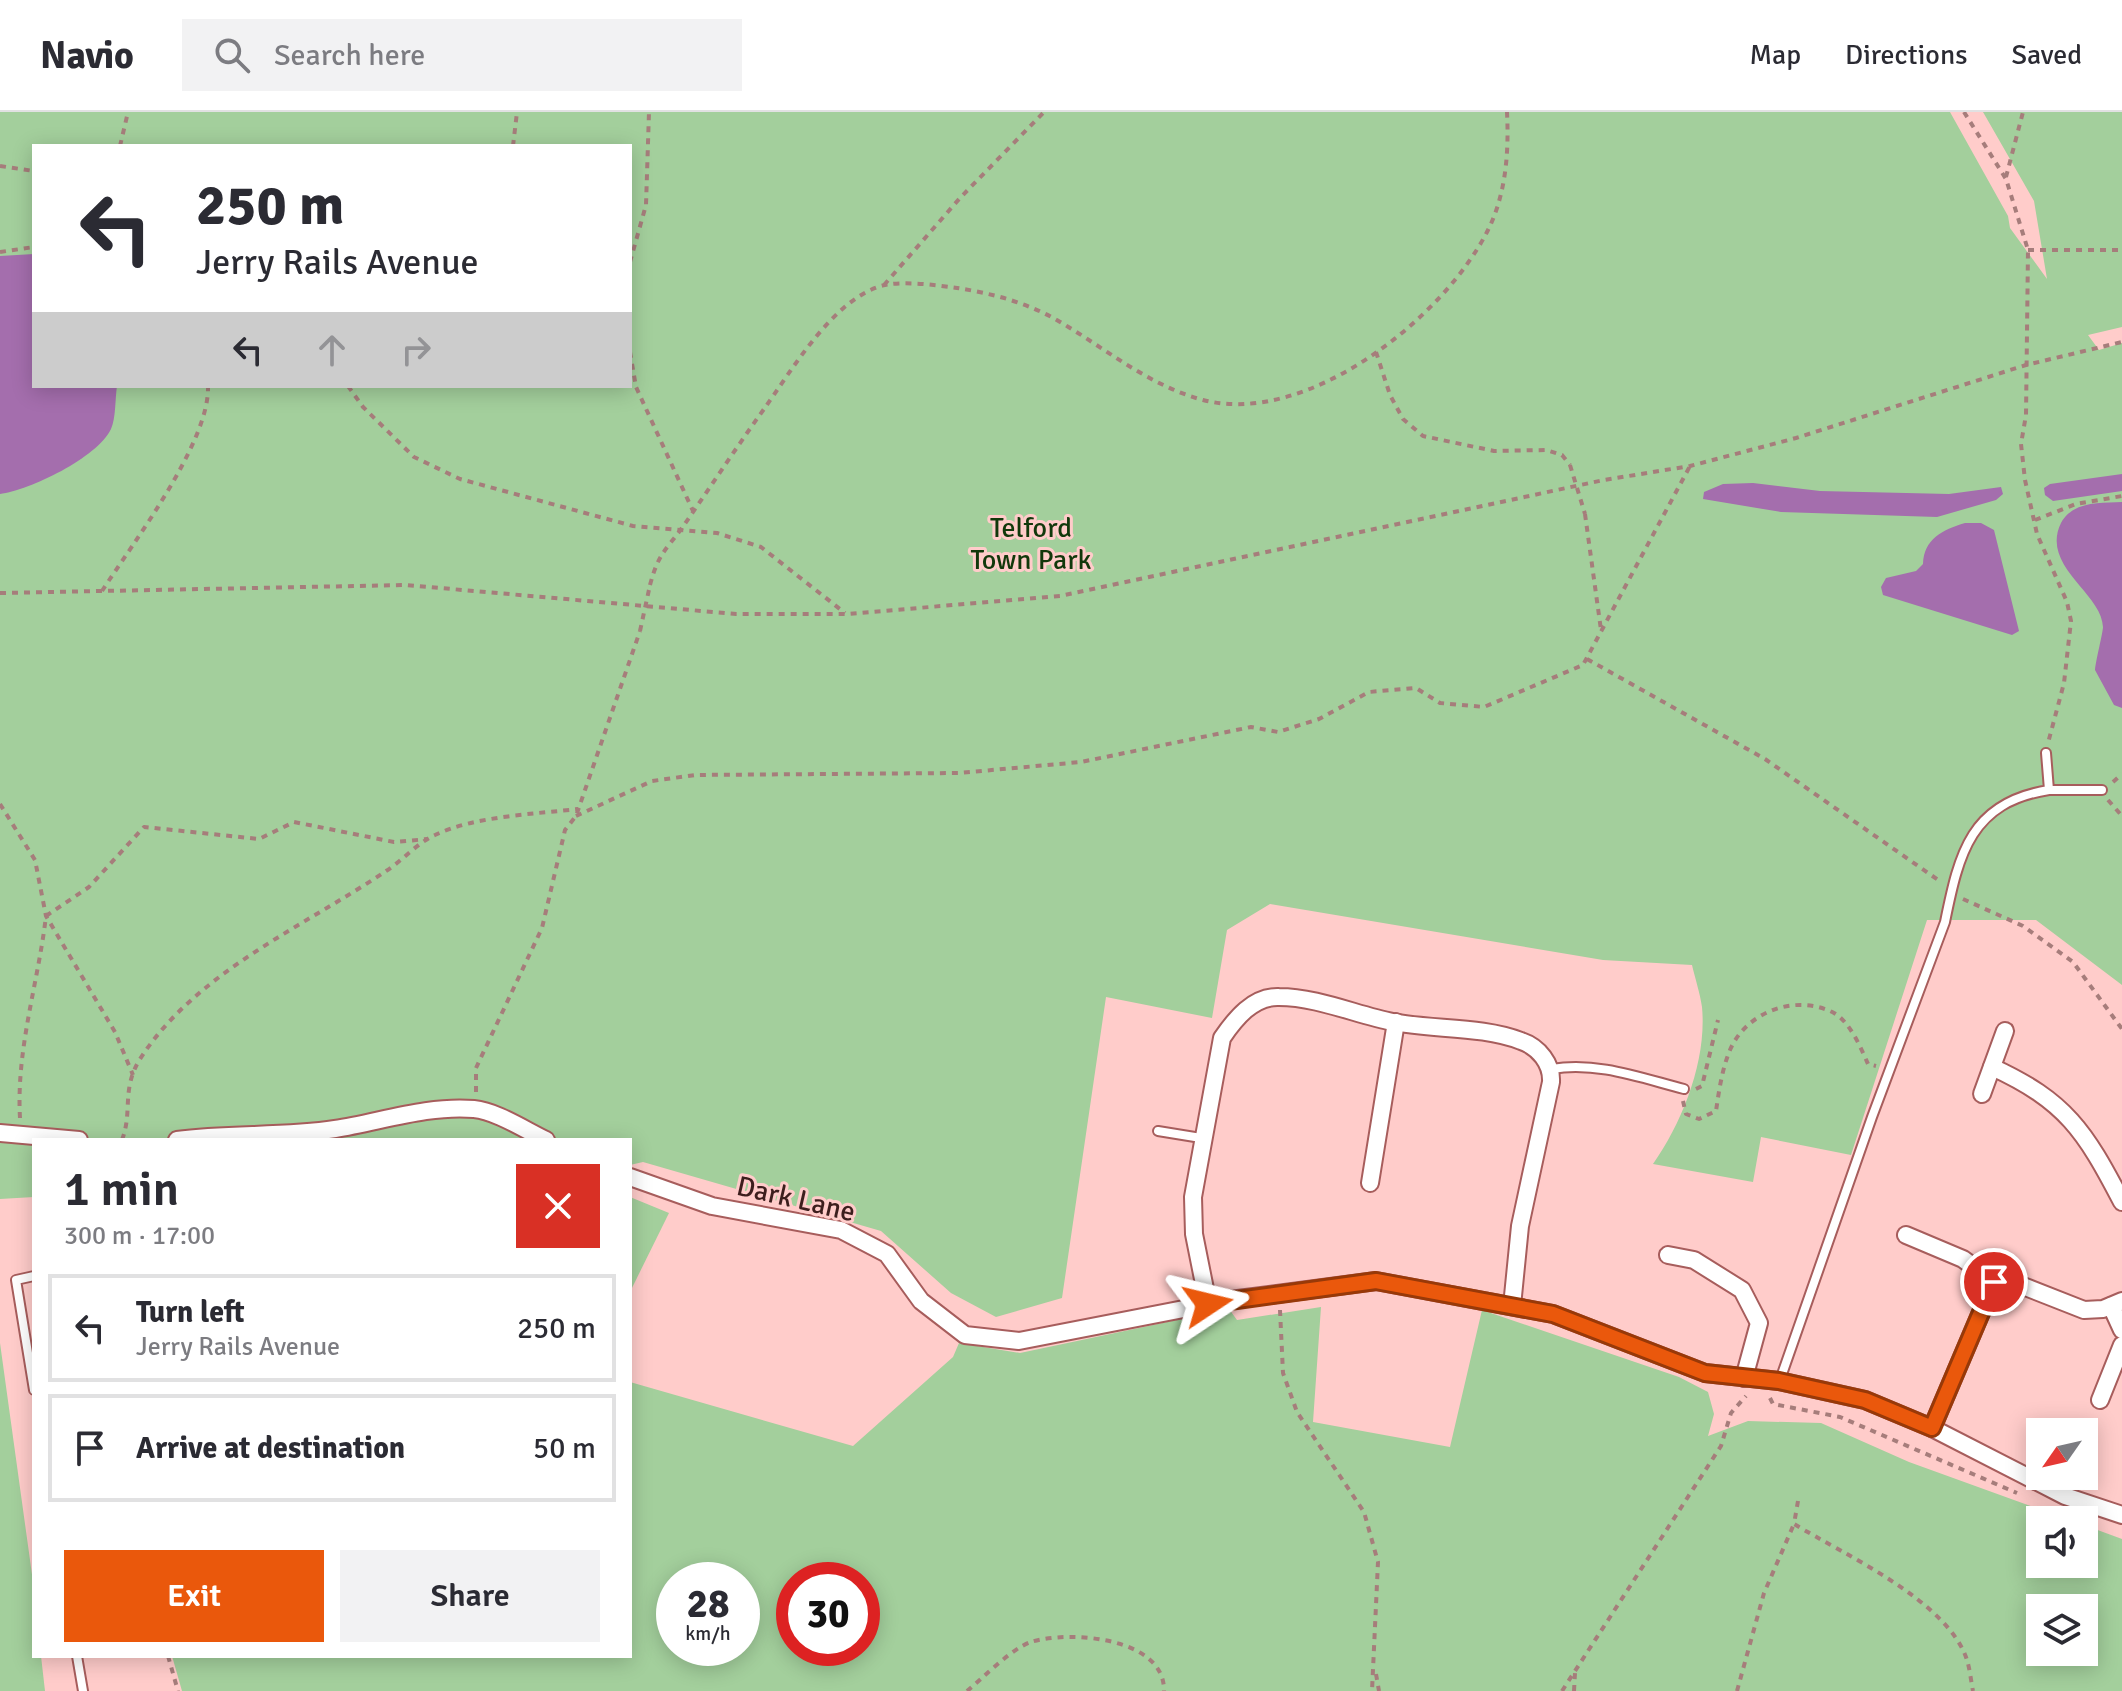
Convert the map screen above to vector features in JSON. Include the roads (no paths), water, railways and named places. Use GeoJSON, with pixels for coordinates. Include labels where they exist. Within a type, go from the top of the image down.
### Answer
{"type":"FeatureCollection","features":[{"type":"Feature","properties":{"kind":"street"},"geometry":{"type":"LineString","coordinates":[[1512,1306],[1520,1226],[1552,1069],[1545,1058],[1523,1041],[1396,1022],[1277,996],[1255,1004],[1237,1017],[1222,1038],[1201,1138],[1193,1209],[1208,1304],[1376,1281],[1553,1314],[1705,1373],[1779,1381],[1865,1400],[1932,1428],[2065,1496],[2122,1515]]}},
{"type":"Feature","properties":{"kind":"street"},"geometry":{"type":"LineString","coordinates":[[1370,1183],[1396,1022]]}},
{"type":"Feature","properties":{"kind":"street"},"geometry":{"type":"LineString","coordinates":[[1982,1094],[2005,1031]]}},
{"type":"Feature","properties":{"kind":"street"},"geometry":{"type":"LineString","coordinates":[[1992,1067],[2051,1099],[2073,1120],[2122,1202]]}},
{"type":"Feature","properties":{"kind":"street"},"geometry":{"type":"LineString","coordinates":[[196,1138],[337,1129],[381,1118],[477,1108],[542,1138]]}},
{"type":"Feature","properties":{"kind":"street"},"geometry":{"type":"LineString","coordinates":[[0,1133],[56,1138]]}},
{"type":"Feature","properties":{"kind":"street","name":"Dark Lane"},"geometry":{"type":"LineString","coordinates":[[632,1178],[712,1206],[841,1230],[887,1254],[921,1301],[965,1335],[1019,1341],[1208,1304]]}},
{"type":"Feature","properties":{"kind":"street"},"geometry":{"type":"LineString","coordinates":[[1906,1235],[1963,1259],[1994,1282],[2023,1286],[2084,1310],[2117,1304],[2122,1330]]}},
{"type":"Feature","properties":{"kind":"street"},"geometry":{"type":"LineString","coordinates":[[1668,1255],[1694,1260],[1742,1290],[1759,1323],[1752,1379]]}},
{"type":"Feature","properties":{"kind":"street"},"geometry":{"type":"LineString","coordinates":[[1932,1428],[1994,1282]]}},
{"type":"Feature","properties":{"kind":"street"},"geometry":{"type":"LineString","coordinates":[[2100,1400],[2122,1345]]}},
{"type":"Feature","properties":{"kind":"lane"},"geometry":{"type":"LineString","coordinates":[[2046,753],[2049,790]]}},
{"type":"Feature","properties":{"kind":"lane"},"geometry":{"type":"LineString","coordinates":[[1779,1381],[1945,922],[1952,889],[1968,844],[1988,813],[2019,795],[2049,790],[2102,790]]}},
{"type":"Feature","properties":{"kind":"lane"},"geometry":{"type":"LineString","coordinates":[[1552,1069],[1573,1065],[1600,1068],[1684,1089]]}},
{"type":"Feature","properties":{"kind":"lane"},"geometry":{"type":"LineString","coordinates":[[1158,1131],[1201,1138]]}},
{"type":"Feature","properties":{"kind":"lane"},"geometry":{"type":"LineString","coordinates":[[32,1276],[16,1280],[32,1378]]}},
{"type":"Feature","properties":{"kind":"lane"},"geometry":{"type":"LineString","coordinates":[[77,1658],[83,1691]]}},
{"type":"Feature","properties":{"kind":"park label","name":"Telford Town Park"},"geometry":{"type":"Point","coordinates":[1031,544]}}]}
